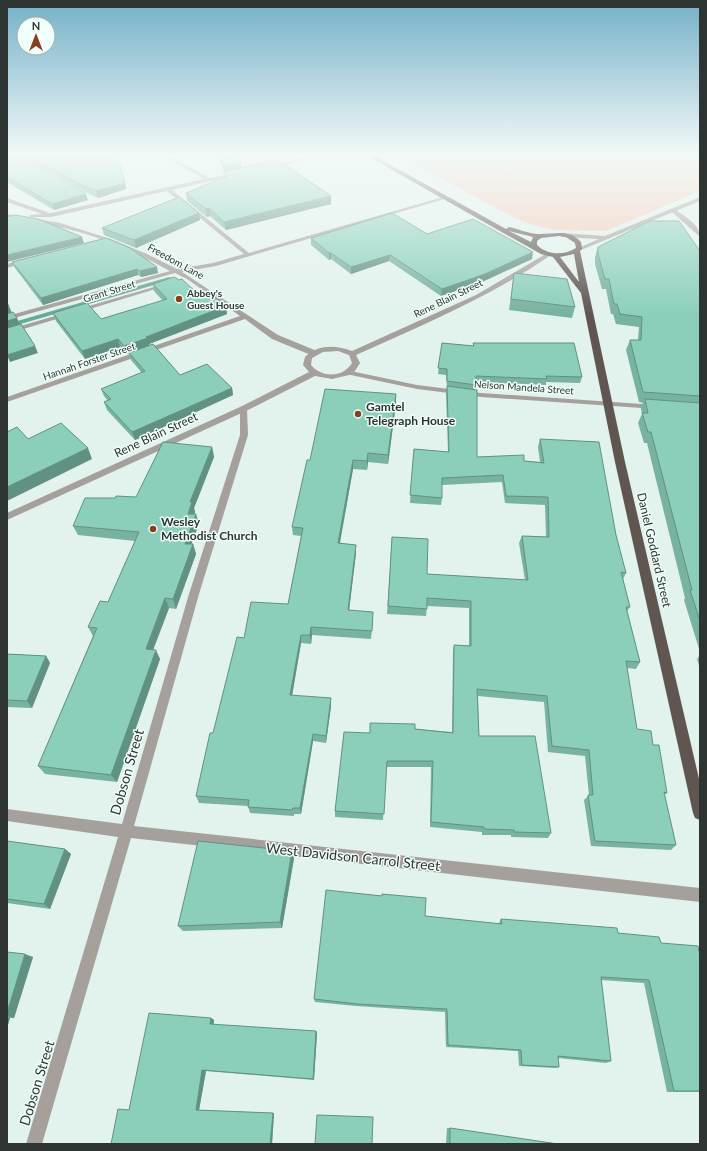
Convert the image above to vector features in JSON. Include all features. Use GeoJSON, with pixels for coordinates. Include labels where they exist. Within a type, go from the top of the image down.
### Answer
{"type":"FeatureCollection","features":[{"type":"Feature","properties":{"kind":"highway"},"geometry":{"type":"LineString","coordinates":[[462,208],[493,225],[536,247],[552,254],[566,255],[578,250],[578,242],[569,236],[546,234],[539,236],[534,240],[534,245],[536,247]]}},
{"type":"Feature","properties":{"kind":"highway"},"geometry":{"type":"LineString","coordinates":[[493,225],[539,236]]}},
{"type":"Feature","properties":{"kind":"highway","name":"Daniel Goddard Street"},"geometry":{"type":"LineString","coordinates":[[578,250],[584,293],[700,813]]}},
{"type":"Feature","properties":{"kind":"highway","name":"Daniel Goddard Street"},"geometry":{"type":"LineString","coordinates":[[552,254],[584,293]]}},
{"type":"Feature","properties":{"kind":"street"},"geometry":{"type":"LineString","coordinates":[[30,208],[51,215]]}},
{"type":"Feature","properties":{"kind":"street"},"geometry":{"type":"LineString","coordinates":[[7,217],[51,215],[82,208]]}},
{"type":"Feature","properties":{"kind":"street"},"geometry":{"type":"LineString","coordinates":[[191,208],[248,255]]}},
{"type":"Feature","properties":{"kind":"street","name":"Grant Street"},"geometry":{"type":"LineString","coordinates":[[7,318],[176,271],[214,265],[411,208]]}},
{"type":"Feature","properties":{"kind":"street"},"geometry":{"type":"LineString","coordinates":[[578,250],[679,208]]}},
{"type":"Feature","properties":{"kind":"street"},"geometry":{"type":"LineString","coordinates":[[674,210],[694,227],[700,235]]}},
{"type":"Feature","properties":{"kind":"street","name":"Freedom Lane"},"geometry":{"type":"LineString","coordinates":[[16,216],[60,226],[109,240],[145,255],[189,278],[275,337],[314,353]]}},
{"type":"Feature","properties":{"kind":"street"},"geometry":{"type":"LineString","coordinates":[[562,235],[607,237]]}},
{"type":"Feature","properties":{"kind":"street"},"geometry":{"type":"LineString","coordinates":[[94,244],[109,240]]}},
{"type":"Feature","properties":{"kind":"street","name":"Rene Blain Street"},"geometry":{"type":"LineString","coordinates":[[352,354],[406,331],[495,287],[552,254]]}},
{"type":"Feature","properties":{"kind":"street"},"geometry":{"type":"LineString","coordinates":[[7,266],[36,258]]}},
{"type":"Feature","properties":{"kind":"street","name":"Grant Street"},"geometry":{"type":"LineString","coordinates":[[181,280],[189,278],[214,265]]}},
{"type":"Feature","properties":{"kind":"street","name":"Grant Street"},"geometry":{"type":"LineString","coordinates":[[7,332],[174,282]]}},
{"type":"Feature","properties":{"kind":"street","name":"Hannah Forster Street"},"geometry":{"type":"LineString","coordinates":[[7,400],[245,316]]}},
{"type":"Feature","properties":{"kind":"street"},"geometry":{"type":"LineString","coordinates":[[330,348],[339,349],[352,354],[356,363],[355,367],[349,372],[339,376],[330,377],[314,373],[307,365],[307,361],[314,353],[330,348]]}},
{"type":"Feature","properties":{"kind":"street","name":"Nelson Mandela Street"},"geometry":{"type":"LineString","coordinates":[[349,372],[417,387],[482,395],[662,407]]}},
{"type":"Feature","properties":{"kind":"street","name":"Rene Blain Street"},"geometry":{"type":"LineString","coordinates":[[7,517],[243,409],[314,373]]}},
{"type":"Feature","properties":{"kind":"street","name":"Dobson Street"},"geometry":{"type":"LineString","coordinates":[[34,1144],[104,913],[194,594],[244,435],[243,409]]}},
{"type":"Feature","properties":{"kind":"street","name":"West Davidson Carrol Street"},"geometry":{"type":"LineString","coordinates":[[7,815],[126,831],[700,895]]}},
{"type":"Feature","properties":{"kind":"shaded area"},"geometry":{"type":"Polygon","coordinates":[[[496,208],[661,208],[606,231],[554,230],[529,224],[496,208]]]}},
{"type":"Feature","properties":{"kind":"building"},"geometry":{"type":"Polygon","coordinates":[[[152,208],[192,208],[199,213],[134,240],[102,228],[152,208]]]}},
{"type":"Feature","properties":{"kind":"building"},"geometry":{"type":"Polygon","coordinates":[[[204,208],[283,208],[224,222],[209,208],[204,208]]]}},
{"type":"Feature","properties":{"kind":"building"},"geometry":{"type":"Polygon","coordinates":[[[392,213],[427,234],[473,219],[533,252],[485,274],[442,289],[390,255],[351,267],[329,253],[311,238],[392,213]]]}},
{"type":"Feature","properties":{"kind":"building"},"geometry":{"type":"Polygon","coordinates":[[[15,215],[38,219],[82,237],[7,255],[7,217],[15,215]]]}},
{"type":"Feature","properties":{"kind":"building"},"geometry":{"type":"Polygon","coordinates":[[[650,221],[679,221],[700,251],[700,396],[643,392],[630,340],[641,340],[642,317],[620,314],[617,304],[614,304],[609,279],[605,279],[598,254],[598,247],[650,221]]]}},
{"type":"Feature","properties":{"kind":"building"},"geometry":{"type":"Polygon","coordinates":[[[106,238],[130,248],[157,267],[140,271],[137,269],[41,298],[12,262],[106,238]]]}},
{"type":"Feature","properties":{"kind":"building"},"geometry":{"type":"Polygon","coordinates":[[[514,273],[567,279],[575,307],[511,299],[514,273]]]}},
{"type":"Feature","properties":{"kind":"building"},"geometry":{"type":"Polygon","coordinates":[[[174,277],[179,280],[182,279],[200,296],[209,293],[226,306],[146,337],[148,338],[124,346],[118,339],[82,351],[53,313],[87,303],[101,319],[167,299],[153,284],[174,277]]]}},
{"type":"Feature","properties":{"kind":"building"},"geometry":{"type":"Polygon","coordinates":[[[13,312],[17,318],[7,321],[7,314],[13,312]]]}},
{"type":"Feature","properties":{"kind":"building"},"geometry":{"type":"Polygon","coordinates":[[[21,324],[35,346],[7,355],[7,328],[21,324]]]}},
{"type":"Feature","properties":{"kind":"building"},"geometry":{"type":"Polygon","coordinates":[[[442,343],[474,346],[473,343],[574,343],[582,377],[546,376],[547,379],[476,376],[476,385],[447,381],[447,369],[438,368],[442,343]]]}},
{"type":"Feature","properties":{"kind":"building"},"geometry":{"type":"Polygon","coordinates":[[[153,344],[180,375],[207,364],[232,388],[132,432],[104,402],[111,399],[101,389],[145,371],[129,353],[153,344]]]}},
{"type":"Feature","properties":{"kind":"building"},"geometry":{"type":"Polygon","coordinates":[[[447,386],[477,390],[477,457],[524,455],[524,461],[544,463],[540,439],[599,442],[616,535],[626,573],[621,572],[630,607],[626,607],[640,662],[626,661],[637,729],[651,731],[653,745],[659,745],[667,793],[664,792],[676,845],[595,841],[588,795],[593,795],[589,750],[552,746],[547,696],[477,689],[479,736],[535,736],[551,833],[514,832],[514,830],[484,829],[484,827],[431,822],[433,761],[387,761],[384,814],[335,811],[344,732],[370,733],[370,723],[415,724],[415,729],[453,733],[454,645],[471,646],[471,601],[427,598],[427,609],[388,606],[392,537],[428,539],[427,574],[528,580],[522,536],[549,537],[548,497],[506,496],[503,475],[442,478],[442,498],[410,495],[414,449],[449,452],[447,386]]]}},
{"type":"Feature","properties":{"kind":"building"},"geometry":{"type":"Polygon","coordinates":[[[325,389],[396,394],[388,455],[368,453],[367,461],[353,460],[338,543],[356,545],[348,610],[373,612],[372,631],[311,627],[310,635],[301,635],[290,695],[331,698],[326,736],[313,734],[300,808],[293,808],[292,810],[248,807],[249,800],[196,796],[210,733],[213,733],[237,637],[244,638],[251,602],[288,604],[303,528],[292,527],[307,460],[310,460],[325,389]]]}},
{"type":"Feature","properties":{"kind":"building"},"geometry":{"type":"Polygon","coordinates":[[[645,399],[700,403],[700,621],[690,590],[692,590],[651,432],[648,432],[642,413],[648,413],[645,399]]]}},
{"type":"Feature","properties":{"kind":"building"},"geometry":{"type":"Polygon","coordinates":[[[61,423],[88,448],[7,487],[7,432],[17,427],[28,439],[61,423]]]}},
{"type":"Feature","properties":{"kind":"building"},"geometry":{"type":"Polygon","coordinates":[[[163,442],[212,447],[190,502],[192,502],[188,514],[196,514],[185,544],[193,544],[173,599],[165,598],[146,649],[156,650],[111,775],[38,766],[97,628],[88,627],[100,601],[108,602],[139,532],[73,526],[85,498],[115,498],[116,496],[136,497],[163,442]]]}},
{"type":"Feature","properties":{"kind":"building"},"geometry":{"type":"Polygon","coordinates":[[[7,654],[46,656],[27,701],[7,700],[7,654]]]}},
{"type":"Feature","properties":{"kind":"building"},"geometry":{"type":"Polygon","coordinates":[[[7,841],[65,849],[44,904],[7,899],[7,841]]]}},
{"type":"Feature","properties":{"kind":"building"},"geometry":{"type":"Polygon","coordinates":[[[198,841],[292,851],[280,922],[178,926],[198,841]]]}},
{"type":"Feature","properties":{"kind":"building"},"geometry":{"type":"Polygon","coordinates":[[[326,890],[382,896],[382,894],[426,898],[425,916],[502,924],[501,919],[617,928],[618,933],[659,937],[661,943],[698,946],[700,956],[700,1091],[674,1091],[649,980],[601,977],[611,1061],[558,1056],[559,1067],[522,1065],[521,1050],[448,1045],[447,1009],[357,1004],[314,999],[326,890]]]}},
{"type":"Feature","properties":{"kind":"building"},"geometry":{"type":"Polygon","coordinates":[[[7,952],[25,954],[7,1013],[7,952]]]}},
{"type":"Feature","properties":{"kind":"building"},"geometry":{"type":"Polygon","coordinates":[[[149,1013],[211,1018],[210,1024],[316,1031],[313,1079],[202,1070],[196,1110],[273,1113],[270,1144],[111,1144],[118,1109],[129,1110],[149,1013]]]}},
{"type":"Feature","properties":{"kind":"building"},"geometry":{"type":"Polygon","coordinates":[[[317,1115],[373,1117],[372,1144],[315,1144],[317,1115]]]}},
{"type":"Feature","properties":{"kind":"building"},"geometry":{"type":"Polygon","coordinates":[[[450,1128],[558,1144],[450,1144],[450,1128]]]}},
{"type":"Feature","properties":{"kind":"waterway"},"geometry":{"type":"LineString","coordinates":[[7,326],[169,279]]}},
{"type":"Feature","properties":{"kind":"place","name":"Abbey's Guest House"},"geometry":{"type":"Point","coordinates":[179,299]}},
{"type":"Feature","properties":{"kind":"place","name":"Gamtel Telegraph House"},"geometry":{"type":"Point","coordinates":[358,414]}},
{"type":"Feature","properties":{"kind":"place","name":"Wesley Methodist Church"},"geometry":{"type":"Point","coordinates":[153,529]}}]}
